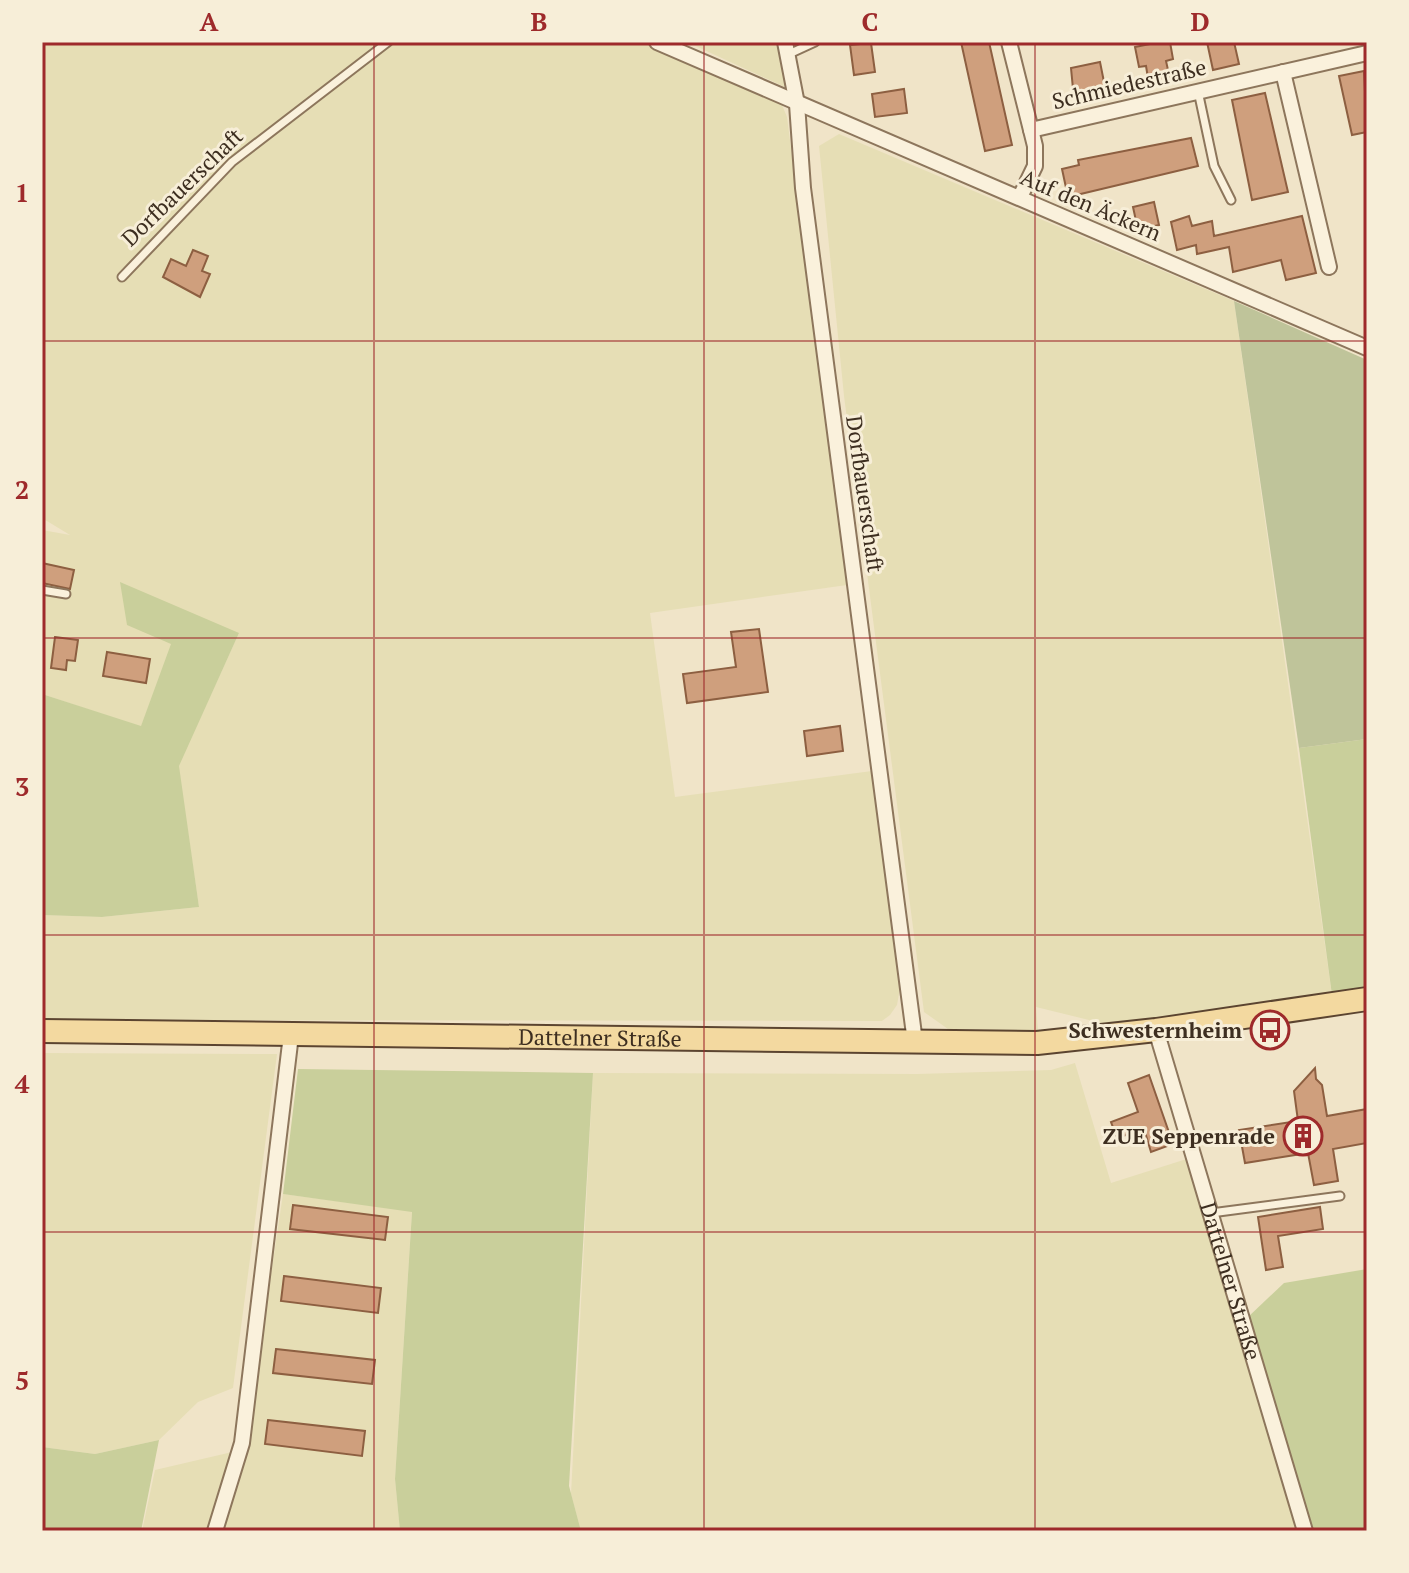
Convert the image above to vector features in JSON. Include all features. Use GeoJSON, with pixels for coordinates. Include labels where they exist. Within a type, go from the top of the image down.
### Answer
{"type":"FeatureCollection","features":[{"type":"Feature","properties":{"kind":"main road","name":"Dattelner Straße"},"geometry":{"type":"LineString","coordinates":[[42,1031],[1056,1042],[1367,999]]}},
{"type":"Feature","properties":{"kind":"street"},"geometry":{"type":"LineString","coordinates":[[657,42],[797,104]]}},
{"type":"Feature","properties":{"kind":"street"},"geometry":{"type":"LineString","coordinates":[[1009,42],[1031,130],[1035,166],[1020,197]]}},
{"type":"Feature","properties":{"kind":"street","name":"Dorfbauerschaft"},"geometry":{"type":"LineString","coordinates":[[787,48],[797,104],[805,204],[915,1042]]}},
{"type":"Feature","properties":{"kind":"street","name":"Schmiedestraße"},"geometry":{"type":"LineString","coordinates":[[1031,130],[1367,53]]}},
{"type":"Feature","properties":{"kind":"street"},"geometry":{"type":"LineString","coordinates":[[1283,72],[1329,267]]}},
{"type":"Feature","properties":{"kind":"street","name":"Auf den Äckern"},"geometry":{"type":"LineString","coordinates":[[797,104],[1367,348]]}},
{"type":"Feature","properties":{"kind":"street","name":"Dattelner Straße"},"geometry":{"type":"LineString","coordinates":[[1156,1030],[1305,1531]]}},
{"type":"Feature","properties":{"kind":"street"},"geometry":{"type":"LineString","coordinates":[[215,1531],[242,1443],[291,1035]]}},
{"type":"Feature","properties":{"kind":"lane","name":"Dorfbauerschaft"},"geometry":{"type":"LineString","coordinates":[[122,277],[232,162],[388,42]]}},
{"type":"Feature","properties":{"kind":"lane"},"geometry":{"type":"LineString","coordinates":[[787,48],[815,42]]}},
{"type":"Feature","properties":{"kind":"lane"},"geometry":{"type":"LineString","coordinates":[[1198,91],[1214,166],[1231,200]]}},
{"type":"Feature","properties":{"kind":"lane"},"geometry":{"type":"LineString","coordinates":[[42,590],[66,594]]}},
{"type":"Feature","properties":{"kind":"lane"},"geometry":{"type":"LineString","coordinates":[[1209,1213],[1340,1196]]}},
{"type":"Feature","properties":{"kind":"shaded area"},"geometry":{"type":"Polygon","coordinates":[[[42,42],[650,42],[771,95],[782,105],[787,117],[847,585],[650,613],[675,797],[872,771],[900,988],[897,1005],[890,1015],[882,1021],[42,1020],[42,915],[102,917],[199,907],[178,766],[239,633],[172,644],[141,727],[42,694],[42,530],[70,535],[42,518],[42,42]]]}},
{"type":"Feature","properties":{"kind":"shaded area"},"geometry":{"type":"Polygon","coordinates":[[[687,42],[779,42],[787,88],[687,42]]]}},
{"type":"Feature","properties":{"kind":"shaded area"},"geometry":{"type":"Polygon","coordinates":[[[839,134],[1234,301],[1332,995],[1161,1020],[1091,1025],[1089,1020],[1036,1007],[1038,1031],[948,1029],[924,1012],[844,396],[819,146],[839,134]]]}},
{"type":"Feature","properties":{"kind":"shaded area"},"geometry":{"type":"Polygon","coordinates":[[[42,1053],[277,1054],[233,1388],[198,1402],[159,1440],[95,1454],[42,1447],[42,1053]]]}},
{"type":"Feature","properties":{"kind":"shaded area"},"geometry":{"type":"Polygon","coordinates":[[[1075,1063],[1111,1183],[1196,1156],[1302,1531],[581,1531],[571,1494],[593,1073],[917,1074],[1051,1070],[1075,1063]]]}},
{"type":"Feature","properties":{"kind":"shaded area"},"geometry":{"type":"Polygon","coordinates":[[[283,1194],[412,1211],[395,1479],[400,1531],[142,1531],[155,1470],[245,1449],[283,1194]]]}},
{"type":"Feature","properties":{"kind":"green space"},"geometry":{"type":"Polygon","coordinates":[[[1234,301],[1367,360],[1367,739],[1299,748],[1234,301]]]}},
{"type":"Feature","properties":{"kind":"green space"},"geometry":{"type":"Polygon","coordinates":[[[120,582],[239,633],[179,766],[199,907],[102,917],[42,915],[42,694],[141,726],[171,644],[127,625],[120,582]]]}},
{"type":"Feature","properties":{"kind":"green space"},"geometry":{"type":"Polygon","coordinates":[[[1367,739],[1367,989],[1332,995],[1299,748],[1367,739]]]}},
{"type":"Feature","properties":{"kind":"green space"},"geometry":{"type":"Polygon","coordinates":[[[298,1069],[593,1073],[569,1486],[581,1531],[400,1531],[395,1479],[412,1212],[283,1194],[298,1069]]]}},
{"type":"Feature","properties":{"kind":"green space"},"geometry":{"type":"Polygon","coordinates":[[[1367,1269],[1367,1531],[1310,1531],[1247,1318],[1284,1283],[1367,1269]]]}},
{"type":"Feature","properties":{"kind":"green space"},"geometry":{"type":"Polygon","coordinates":[[[159,1440],[141,1531],[42,1531],[42,1447],[95,1454],[159,1440]]]}},
{"type":"Feature","properties":{"kind":"building"},"geometry":{"type":"Polygon","coordinates":[[[961,42],[989,42],[1012,145],[985,151],[961,42]]]}},
{"type":"Feature","properties":{"kind":"building"},"geometry":{"type":"Polygon","coordinates":[[[1170,42],[1173,59],[1166,61],[1170,79],[1149,84],[1146,66],[1139,67],[1135,47],[1170,42]]]}},
{"type":"Feature","properties":{"kind":"building"},"geometry":{"type":"Polygon","coordinates":[[[1207,42],[1234,42],[1239,64],[1213,70],[1207,42]]]}},
{"type":"Feature","properties":{"kind":"building"},"geometry":{"type":"Polygon","coordinates":[[[871,43],[875,72],[854,75],[850,45],[871,43]]]}},
{"type":"Feature","properties":{"kind":"building"},"geometry":{"type":"Polygon","coordinates":[[[1100,62],[1106,92],[1074,99],[1071,68],[1100,62]]]}},
{"type":"Feature","properties":{"kind":"building"},"geometry":{"type":"Polygon","coordinates":[[[1364,71],[1367,132],[1352,135],[1339,76],[1364,71]]]}},
{"type":"Feature","properties":{"kind":"building"},"geometry":{"type":"Polygon","coordinates":[[[904,89],[907,113],[875,117],[872,94],[904,89]]]}},
{"type":"Feature","properties":{"kind":"building"},"geometry":{"type":"Polygon","coordinates":[[[1265,93],[1288,192],[1252,200],[1232,100],[1265,93]]]}},
{"type":"Feature","properties":{"kind":"building"},"geometry":{"type":"Polygon","coordinates":[[[1191,138],[1198,166],[1068,197],[1062,169],[1079,165],[1078,160],[1191,138]]]}},
{"type":"Feature","properties":{"kind":"building"},"geometry":{"type":"Polygon","coordinates":[[[1154,202],[1159,225],[1138,230],[1133,207],[1154,202]]]}},
{"type":"Feature","properties":{"kind":"building"},"geometry":{"type":"Polygon","coordinates":[[[1189,216],[1192,226],[1212,221],[1214,236],[1302,216],[1316,273],[1286,280],[1281,260],[1233,272],[1229,247],[1197,254],[1196,245],[1177,250],[1171,222],[1189,216]]]}},
{"type":"Feature","properties":{"kind":"building"},"geometry":{"type":"Polygon","coordinates":[[[193,250],[208,256],[202,271],[210,274],[200,297],[163,277],[171,259],[186,266],[193,250]]]}},
{"type":"Feature","properties":{"kind":"building"},"geometry":{"type":"Polygon","coordinates":[[[42,563],[74,570],[70,589],[42,583],[42,563]]]}},
{"type":"Feature","properties":{"kind":"building"},"geometry":{"type":"Polygon","coordinates":[[[759,629],[768,692],[687,703],[683,674],[736,667],[731,632],[759,629]]]}},
{"type":"Feature","properties":{"kind":"building"},"geometry":{"type":"Polygon","coordinates":[[[55,637],[78,640],[75,661],[67,660],[66,670],[51,668],[55,637]]]}},
{"type":"Feature","properties":{"kind":"building"},"geometry":{"type":"Polygon","coordinates":[[[107,652],[150,659],[146,683],[103,676],[107,652]]]}},
{"type":"Feature","properties":{"kind":"building"},"geometry":{"type":"Polygon","coordinates":[[[840,726],[843,751],[807,756],[804,731],[840,726]]]}},
{"type":"Feature","properties":{"kind":"building","name":"ZUE Seppenrade"},"geometry":{"type":"Polygon","coordinates":[[[1315,1068],[1316,1079],[1322,1085],[1327,1116],[1367,1109],[1367,1143],[1333,1149],[1338,1181],[1314,1185],[1308,1153],[1245,1163],[1239,1130],[1298,1121],[1294,1091],[1315,1068]]]}},
{"type":"Feature","properties":{"kind":"building"},"geometry":{"type":"Polygon","coordinates":[[[1149,1075],[1173,1144],[1151,1152],[1144,1129],[1117,1138],[1111,1122],[1138,1112],[1128,1083],[1149,1075]]]}},
{"type":"Feature","properties":{"kind":"building"},"geometry":{"type":"Polygon","coordinates":[[[293,1205],[388,1217],[385,1240],[290,1229],[293,1205]]]}},
{"type":"Feature","properties":{"kind":"building"},"geometry":{"type":"Polygon","coordinates":[[[1320,1207],[1323,1229],[1278,1236],[1283,1267],[1266,1270],[1258,1217],[1320,1207]]]}},
{"type":"Feature","properties":{"kind":"building"},"geometry":{"type":"Polygon","coordinates":[[[284,1276],[381,1288],[378,1313],[281,1301],[284,1276]]]}},
{"type":"Feature","properties":{"kind":"building"},"geometry":{"type":"Polygon","coordinates":[[[276,1349],[375,1360],[372,1384],[273,1373],[276,1349]]]}},
{"type":"Feature","properties":{"kind":"building"},"geometry":{"type":"Polygon","coordinates":[[[268,1420],[365,1431],[362,1456],[265,1444],[268,1420]]]}},
{"type":"Feature","properties":{"kind":"place","name":"Schwesternheim"},"geometry":{"type":"Point","coordinates":[1270,1030]}},
{"type":"Feature","properties":{"kind":"place","name":"ZUE Seppenrade"},"geometry":{"type":"Point","coordinates":[1303,1136]}}]}
